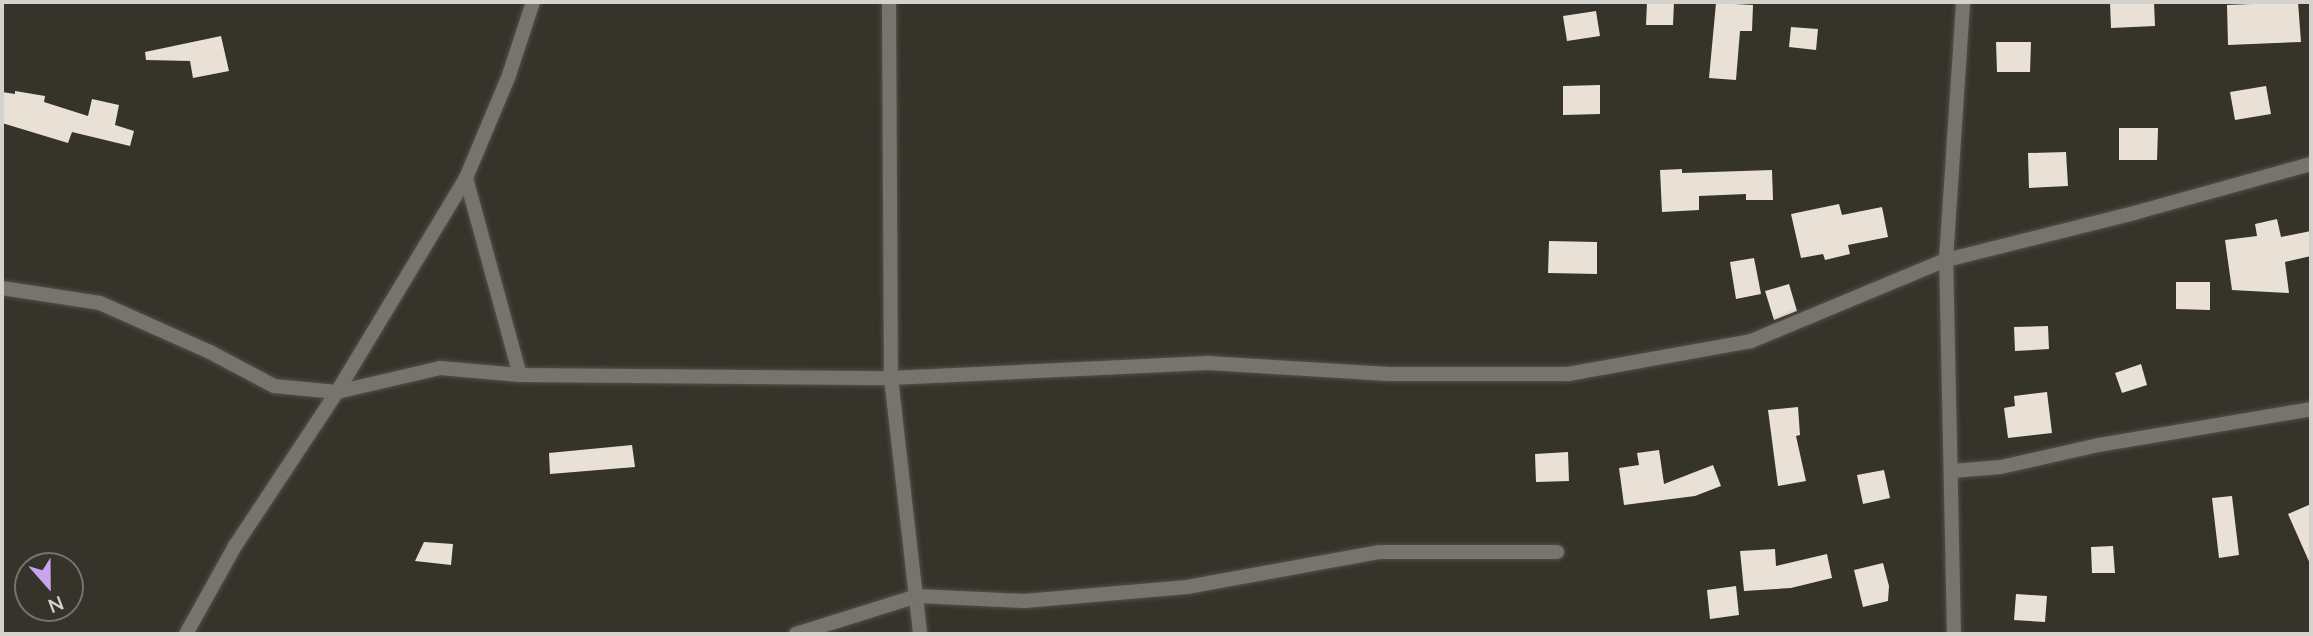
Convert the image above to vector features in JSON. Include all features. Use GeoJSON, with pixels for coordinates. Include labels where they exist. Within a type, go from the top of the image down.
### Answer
{"type":"FeatureCollection","features":[{"type":"Feature","properties":{"kind":"street"},"geometry":{"type":"LineString","coordinates":[[186,634],[234,546],[337,393],[466,178],[509,75],[533,2]]}},
{"type":"Feature","properties":{"kind":"street"},"geometry":{"type":"LineString","coordinates":[[889,2],[891,379],[920,634]]}},
{"type":"Feature","properties":{"kind":"street"},"geometry":{"type":"LineString","coordinates":[[1954,634],[1946,260],[1963,2]]}},
{"type":"Feature","properties":{"kind":"street"},"geometry":{"type":"LineString","coordinates":[[2,288],[100,303],[210,352],[274,386],[337,393],[440,368],[520,375],[891,379],[1208,363],[1389,374],[1568,374],[1751,341],[1946,260],[2134,213],[2311,164]]}},
{"type":"Feature","properties":{"kind":"street"},"geometry":{"type":"LineString","coordinates":[[466,178],[520,375]]}},
{"type":"Feature","properties":{"kind":"street"},"geometry":{"type":"LineString","coordinates":[[1952,471],[2001,467],[2099,445],[2311,409]]}},
{"type":"Feature","properties":{"kind":"street"},"geometry":{"type":"LineString","coordinates":[[796,634],[917,596],[1024,601],[1187,587],[1380,552],[1557,552]]}},
{"type":"Feature","properties":{"kind":"building"},"geometry":{"type":"Polygon","coordinates":[[[1647,2],[1674,2],[1673,25],[1646,25],[1647,2]]]}},
{"type":"Feature","properties":{"kind":"building"},"geometry":{"type":"Polygon","coordinates":[[[2110,2],[2154,2],[2155,26],[2111,28],[2110,2]]]}},
{"type":"Feature","properties":{"kind":"building"},"geometry":{"type":"Polygon","coordinates":[[[2298,2],[2301,42],[2228,45],[2227,5],[2298,2]]]}},
{"type":"Feature","properties":{"kind":"building"},"geometry":{"type":"Polygon","coordinates":[[[1716,3],[1753,5],[1752,31],[1740,31],[1736,80],[1709,78],[1716,3]]]}},
{"type":"Feature","properties":{"kind":"building"},"geometry":{"type":"Polygon","coordinates":[[[1596,11],[1600,36],[1567,41],[1563,16],[1596,11]]]}},
{"type":"Feature","properties":{"kind":"building"},"geometry":{"type":"Polygon","coordinates":[[[1791,27],[1818,29],[1816,50],[1789,47],[1791,27]]]}},
{"type":"Feature","properties":{"kind":"building"},"geometry":{"type":"Polygon","coordinates":[[[221,36],[229,71],[193,78],[190,61],[146,60],[145,52],[221,36]]]}},
{"type":"Feature","properties":{"kind":"building"},"geometry":{"type":"Polygon","coordinates":[[[1996,42],[2031,42],[2030,72],[1997,72],[1996,42]]]}},
{"type":"Feature","properties":{"kind":"building"},"geometry":{"type":"Polygon","coordinates":[[[1600,85],[1600,114],[1563,115],[1563,86],[1600,85]]]}},
{"type":"Feature","properties":{"kind":"building"},"geometry":{"type":"Polygon","coordinates":[[[2266,86],[2271,114],[2235,120],[2230,92],[2266,86]]]}},
{"type":"Feature","properties":{"kind":"building"},"geometry":{"type":"Polygon","coordinates":[[[15,91],[45,96],[44,102],[88,116],[92,99],[119,105],[115,125],[134,131],[130,146],[72,132],[68,143],[2,123],[2,92],[15,94],[15,91]]]}},
{"type":"Feature","properties":{"kind":"building"},"geometry":{"type":"Polygon","coordinates":[[[2119,128],[2158,128],[2157,160],[2119,160],[2119,128]]]}},
{"type":"Feature","properties":{"kind":"building"},"geometry":{"type":"Polygon","coordinates":[[[2066,152],[2068,186],[2029,188],[2028,153],[2066,152]]]}},
{"type":"Feature","properties":{"kind":"building"},"geometry":{"type":"Polygon","coordinates":[[[1682,169],[1682,173],[1772,170],[1773,200],[1746,200],[1746,194],[1699,196],[1699,210],[1662,212],[1660,170],[1682,169]]]}},
{"type":"Feature","properties":{"kind":"building"},"geometry":{"type":"Polygon","coordinates":[[[1839,204],[1842,215],[1882,207],[1888,237],[1848,245],[1850,254],[1825,260],[1823,254],[1801,258],[1791,214],[1839,204]]]}},
{"type":"Feature","properties":{"kind":"building"},"geometry":{"type":"Polygon","coordinates":[[[2277,219],[2281,237],[2311,231],[2311,256],[2285,262],[2289,293],[2232,290],[2225,240],[2257,236],[2255,224],[2277,219]]]}},
{"type":"Feature","properties":{"kind":"building"},"geometry":{"type":"Polygon","coordinates":[[[1549,241],[1597,242],[1597,274],[1548,273],[1549,241]]]}},
{"type":"Feature","properties":{"kind":"building"},"geometry":{"type":"Polygon","coordinates":[[[1754,258],[1761,294],[1736,299],[1730,262],[1754,258]]]}},
{"type":"Feature","properties":{"kind":"building"},"geometry":{"type":"Polygon","coordinates":[[[2176,282],[2210,282],[2210,310],[2176,309],[2176,282]]]}},
{"type":"Feature","properties":{"kind":"building"},"geometry":{"type":"Polygon","coordinates":[[[1789,284],[1797,311],[1774,320],[1765,291],[1789,284]]]}},
{"type":"Feature","properties":{"kind":"building"},"geometry":{"type":"Polygon","coordinates":[[[2048,326],[2049,349],[2015,351],[2014,327],[2048,326]]]}},
{"type":"Feature","properties":{"kind":"building"},"geometry":{"type":"Polygon","coordinates":[[[2141,364],[2147,385],[2122,393],[2115,373],[2141,364]]]}},
{"type":"Feature","properties":{"kind":"building"},"geometry":{"type":"Polygon","coordinates":[[[2047,392],[2052,433],[2008,438],[2004,408],[2015,406],[2014,396],[2047,392]]]}},
{"type":"Feature","properties":{"kind":"building"},"geometry":{"type":"Polygon","coordinates":[[[1798,407],[1800,435],[1796,436],[1806,481],[1778,486],[1768,410],[1798,407]]]}},
{"type":"Feature","properties":{"kind":"building"},"geometry":{"type":"Polygon","coordinates":[[[632,445],[635,467],[550,474],[549,453],[632,445]]]}},
{"type":"Feature","properties":{"kind":"building"},"geometry":{"type":"Polygon","coordinates":[[[1659,450],[1664,484],[1713,465],[1721,486],[1695,496],[1624,505],[1619,468],[1639,465],[1637,453],[1659,450]]]}},
{"type":"Feature","properties":{"kind":"building"},"geometry":{"type":"Polygon","coordinates":[[[1568,452],[1569,481],[1536,482],[1535,454],[1568,452]]]}},
{"type":"Feature","properties":{"kind":"building"},"geometry":{"type":"Polygon","coordinates":[[[1884,470],[1890,498],[1863,504],[1857,475],[1884,470]]]}},
{"type":"Feature","properties":{"kind":"building"},"geometry":{"type":"Polygon","coordinates":[[[2232,496],[2239,555],[2219,558],[2212,498],[2232,496]]]}},
{"type":"Feature","properties":{"kind":"building"},"geometry":{"type":"Polygon","coordinates":[[[2311,504],[2311,566],[2288,514],[2311,504]]]}},
{"type":"Feature","properties":{"kind":"building"},"geometry":{"type":"Polygon","coordinates":[[[424,542],[453,544],[451,565],[415,561],[424,542]]]}},
{"type":"Feature","properties":{"kind":"building"},"geometry":{"type":"Polygon","coordinates":[[[2113,546],[2115,573],[2092,573],[2091,547],[2113,546]]]}},
{"type":"Feature","properties":{"kind":"building"},"geometry":{"type":"Polygon","coordinates":[[[1775,549],[1776,566],[1827,554],[1832,578],[1791,588],[1744,591],[1740,551],[1775,549]]]}},
{"type":"Feature","properties":{"kind":"building"},"geometry":{"type":"Polygon","coordinates":[[[1883,563],[1889,586],[1888,601],[1863,607],[1854,570],[1883,563]]]}},
{"type":"Feature","properties":{"kind":"building"},"geometry":{"type":"Polygon","coordinates":[[[1736,586],[1739,615],[1710,619],[1707,590],[1736,586]]]}},
{"type":"Feature","properties":{"kind":"building"},"geometry":{"type":"Polygon","coordinates":[[[2016,594],[2047,596],[2045,622],[2014,620],[2016,594]]]}}]}
